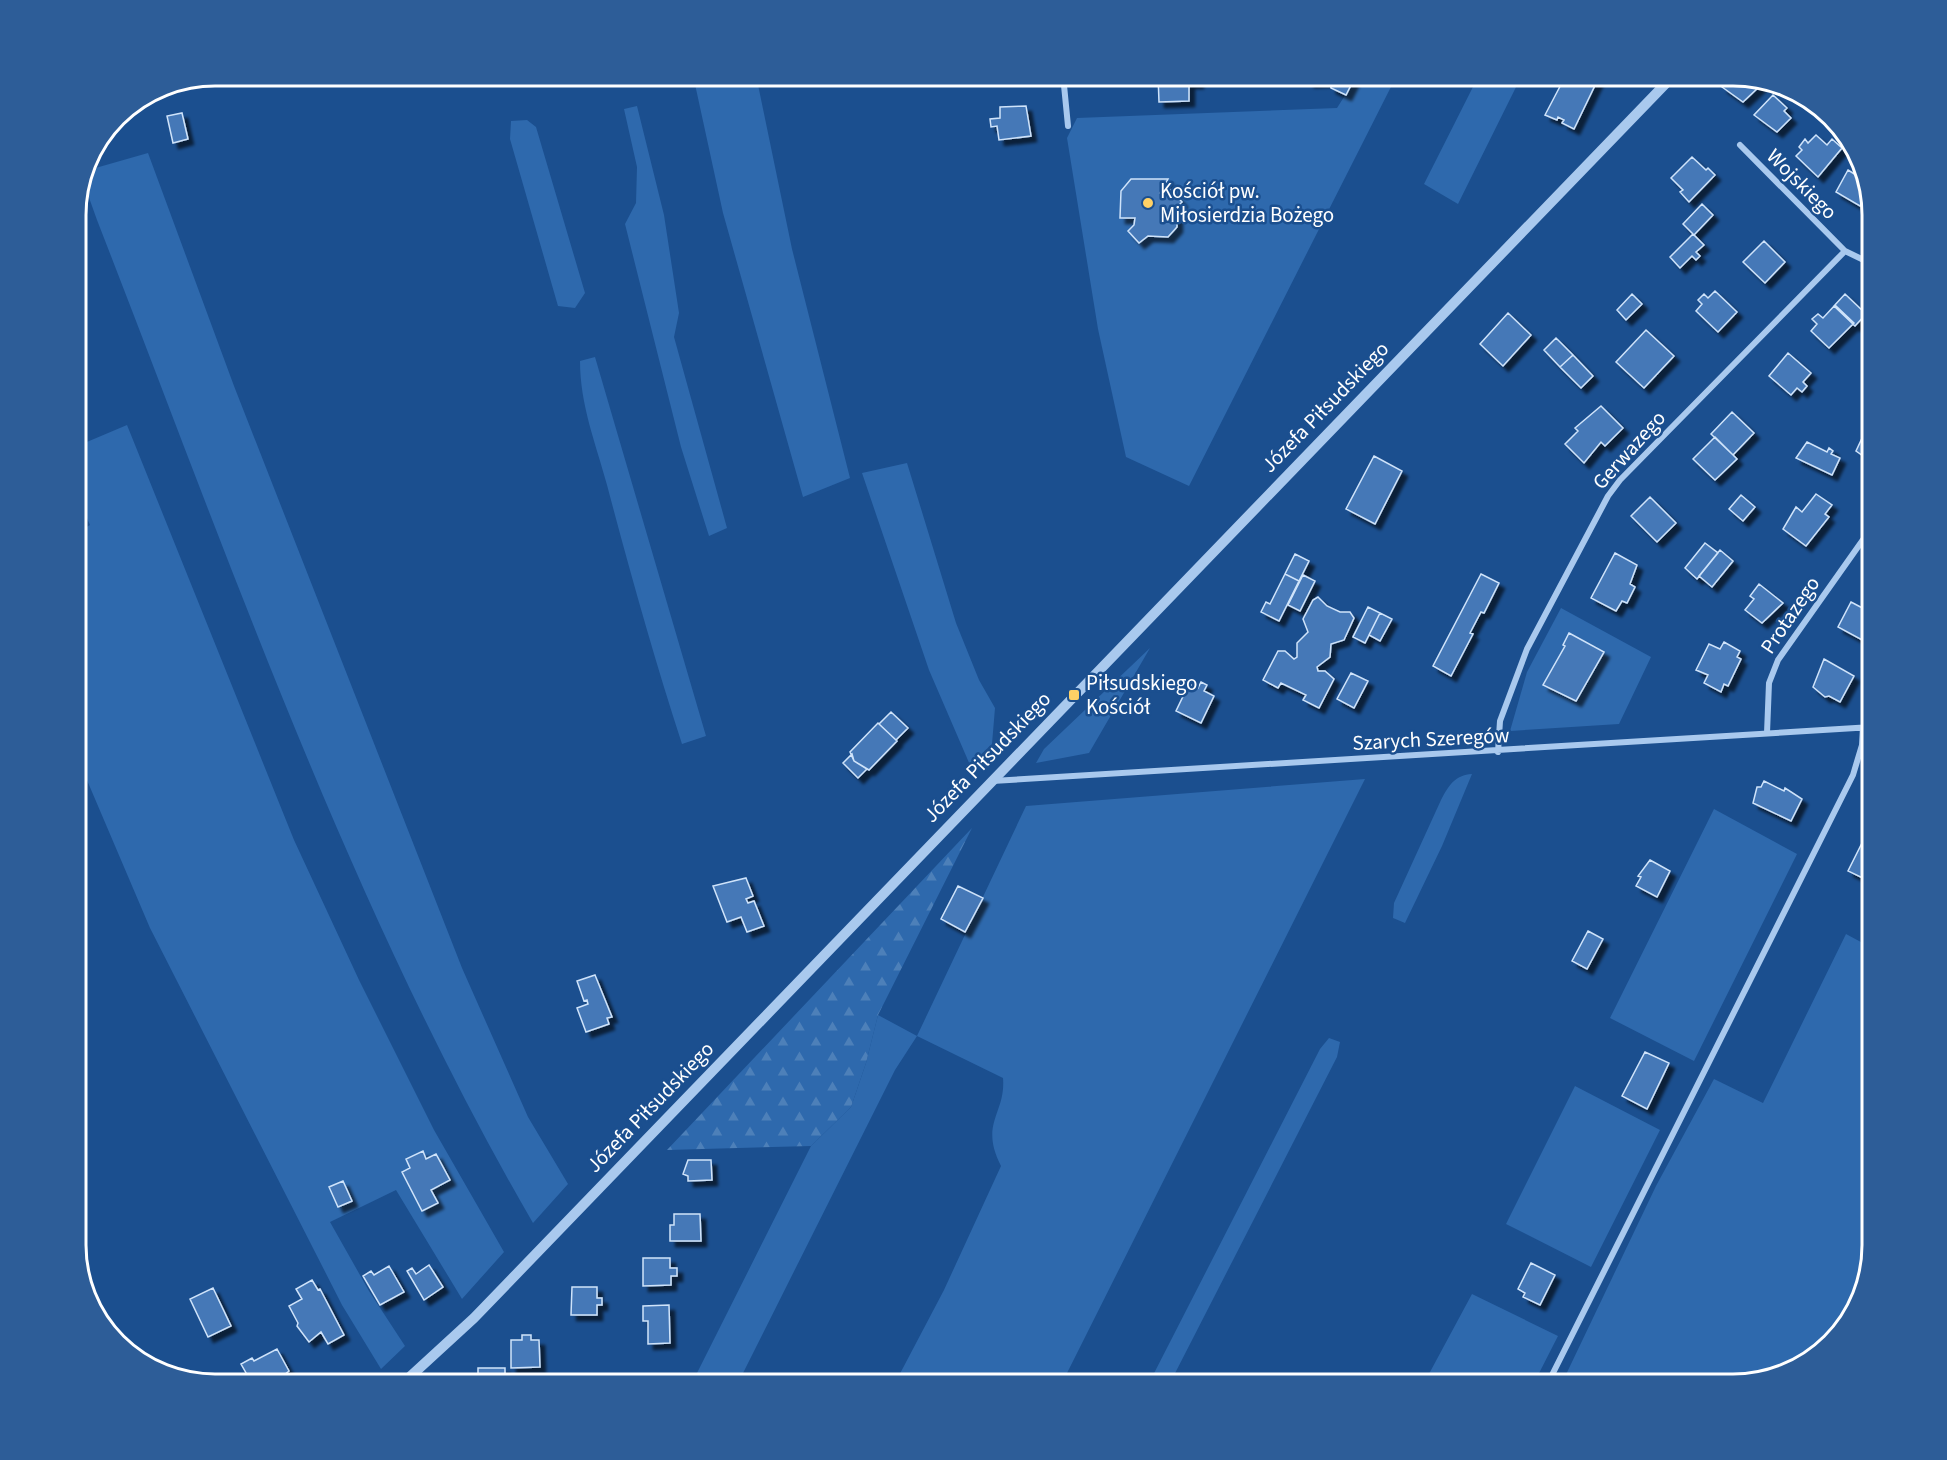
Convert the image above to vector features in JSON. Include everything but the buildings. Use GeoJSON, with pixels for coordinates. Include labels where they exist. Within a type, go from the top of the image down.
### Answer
{"type":"FeatureCollection","features":[{"type":"Feature","properties":{"kind":"street"},"geometry":{"type":"LineString","coordinates":[[1064,86],[1068,126]]}},
{"type":"Feature","properties":{"kind":"street","name":"Józefa Piłsudskiego"},"geometry":{"type":"LineString","coordinates":[[412,1375],[474,1318],[1663,86]]}},
{"type":"Feature","properties":{"kind":"street","name":"Wojskiego"},"geometry":{"type":"LineString","coordinates":[[1740,145],[1845,250],[1862,259]]}},
{"type":"Feature","properties":{"kind":"street","name":"Gerwazego"},"geometry":{"type":"LineString","coordinates":[[1498,752],[1500,721],[1523,658],[1608,496],[1620,480],[1845,250]]}},
{"type":"Feature","properties":{"kind":"street","name":"Protazego"},"geometry":{"type":"LineString","coordinates":[[1767,733],[1769,683],[1778,660],[1862,541]]}},
{"type":"Feature","properties":{"kind":"street","name":"Szarych Szeregów"},"geometry":{"type":"LineString","coordinates":[[992,781],[1498,752],[1862,727]]}},
{"type":"Feature","properties":{"kind":"street"},"geometry":{"type":"LineString","coordinates":[[1551,1375],[1853,775],[1862,748]]}},
{"type":"Feature","properties":{"kind":"green space"},"geometry":{"type":"Polygon","coordinates":[[[695,86],[758,86],[792,249],[850,478],[803,497],[723,213],[695,86]]]}},
{"type":"Feature","properties":{"kind":"green space"},"geometry":{"type":"Polygon","coordinates":[[[1351,86],[1391,86],[1189,486],[1126,457],[1098,329],[1067,138],[1077,118],[1337,108],[1351,86]]]}},
{"type":"Feature","properties":{"kind":"green space"},"geometry":{"type":"Polygon","coordinates":[[[1473,86],[1517,86],[1458,204],[1424,184],[1473,86]]]}},
{"type":"Feature","properties":{"kind":"green space"},"geometry":{"type":"Polygon","coordinates":[[[637,106],[664,215],[679,313],[674,337],[727,528],[709,536],[681,447],[625,224],[636,203],[637,167],[624,109],[637,106]]]}},
{"type":"Feature","properties":{"kind":"green space"},"geometry":{"type":"Polygon","coordinates":[[[527,120],[536,127],[585,293],[575,308],[558,306],[510,139],[511,121],[527,120]]]}},
{"type":"Feature","properties":{"kind":"green space"},"geometry":{"type":"Polygon","coordinates":[[[148,153],[234,386],[462,968],[528,1117],[568,1184],[533,1223],[467,1103],[406,981],[349,857],[296,730],[97,220],[88,194],[94,168],[148,153]]]}},
{"type":"Feature","properties":{"kind":"green space"},"geometry":{"type":"Polygon","coordinates":[[[595,357],[706,736],[682,744],[589,424],[580,361],[595,357]]]}},
{"type":"Feature","properties":{"kind":"green space"},"geometry":{"type":"Polygon","coordinates":[[[127,425],[294,840],[359,980],[434,1130],[504,1252],[462,1299],[396,1190],[330,1222],[369,1291],[405,1346],[381,1369],[342,1305],[150,928],[86,778],[86,527],[90,525],[86,516],[86,442],[127,425]]]}},
{"type":"Feature","properties":{"kind":"green space"},"geometry":{"type":"Polygon","coordinates":[[[907,463],[956,623],[979,680],[995,708],[992,744],[970,765],[929,670],[862,473],[907,463]]]}},
{"type":"Feature","properties":{"kind":"green space"},"geometry":{"type":"Polygon","coordinates":[[[1561,608],[1651,657],[1619,724],[1510,731],[1527,672],[1561,608]]]}},
{"type":"Feature","properties":{"kind":"green space"},"geometry":{"type":"Polygon","coordinates":[[[1150,648],[1089,753],[1036,763],[1044,749],[1150,648]]]}},
{"type":"Feature","properties":{"kind":"green space"},"geometry":{"type":"Polygon","coordinates":[[[1472,774],[1442,846],[1405,923],[1393,918],[1394,903],[1444,795],[1450,785],[1461,776],[1472,774]]]}},
{"type":"Feature","properties":{"kind":"green space"},"geometry":{"type":"Polygon","coordinates":[[[1365,779],[1066,1375],[899,1375],[944,1290],[1001,1166],[992,1139],[1003,1090],[1003,1078],[917,1036],[1026,806],[1365,779]]]}},
{"type":"Feature","properties":{"kind":"green space"},"geometry":{"type":"Polygon","coordinates":[[[1714,809],[1797,854],[1694,1061],[1610,1018],[1714,809]]]}},
{"type":"Feature","properties":{"kind":"green space"},"geometry":{"type":"Polygon","coordinates":[[[972,828],[878,1015],[866,1063],[851,1107],[811,1146],[667,1150],[972,828]]]}},
{"type":"Feature","properties":{"kind":"green space"},"geometry":{"type":"Polygon","coordinates":[[[1846,934],[1862,943],[1862,1246],[1855,1287],[1835,1324],[1824,1337],[1797,1357],[1774,1368],[1758,1372],[1733,1375],[1566,1375],[1656,1186],[1714,1079],[1763,1103],[1846,934]]]}},
{"type":"Feature","properties":{"kind":"green space"},"geometry":{"type":"Polygon","coordinates":[[[878,1015],[917,1036],[895,1070],[742,1375],[696,1375],[811,1146],[851,1107],[866,1063],[878,1015]]]}},
{"type":"Feature","properties":{"kind":"green space"},"geometry":{"type":"Polygon","coordinates":[[[1329,1038],[1340,1042],[1337,1057],[1174,1375],[1153,1375],[1320,1049],[1329,1038]]]}},
{"type":"Feature","properties":{"kind":"green space"},"geometry":{"type":"Polygon","coordinates":[[[1575,1086],[1660,1130],[1591,1267],[1506,1224],[1575,1086]]]}},
{"type":"Feature","properties":{"kind":"green space"},"geometry":{"type":"Polygon","coordinates":[[[1472,1294],[1558,1336],[1538,1375],[1428,1375],[1472,1294]]]}},
{"type":"Feature","properties":{"kind":"place","name":"Kościół pw. Miłosierdzia Bożego"},"geometry":{"type":"Point","coordinates":[1148,203]}},
{"type":"Feature","properties":{"kind":"place","name":"Piłsudskiego Kościół"},"geometry":{"type":"Point","coordinates":[1074,695]}}]}
